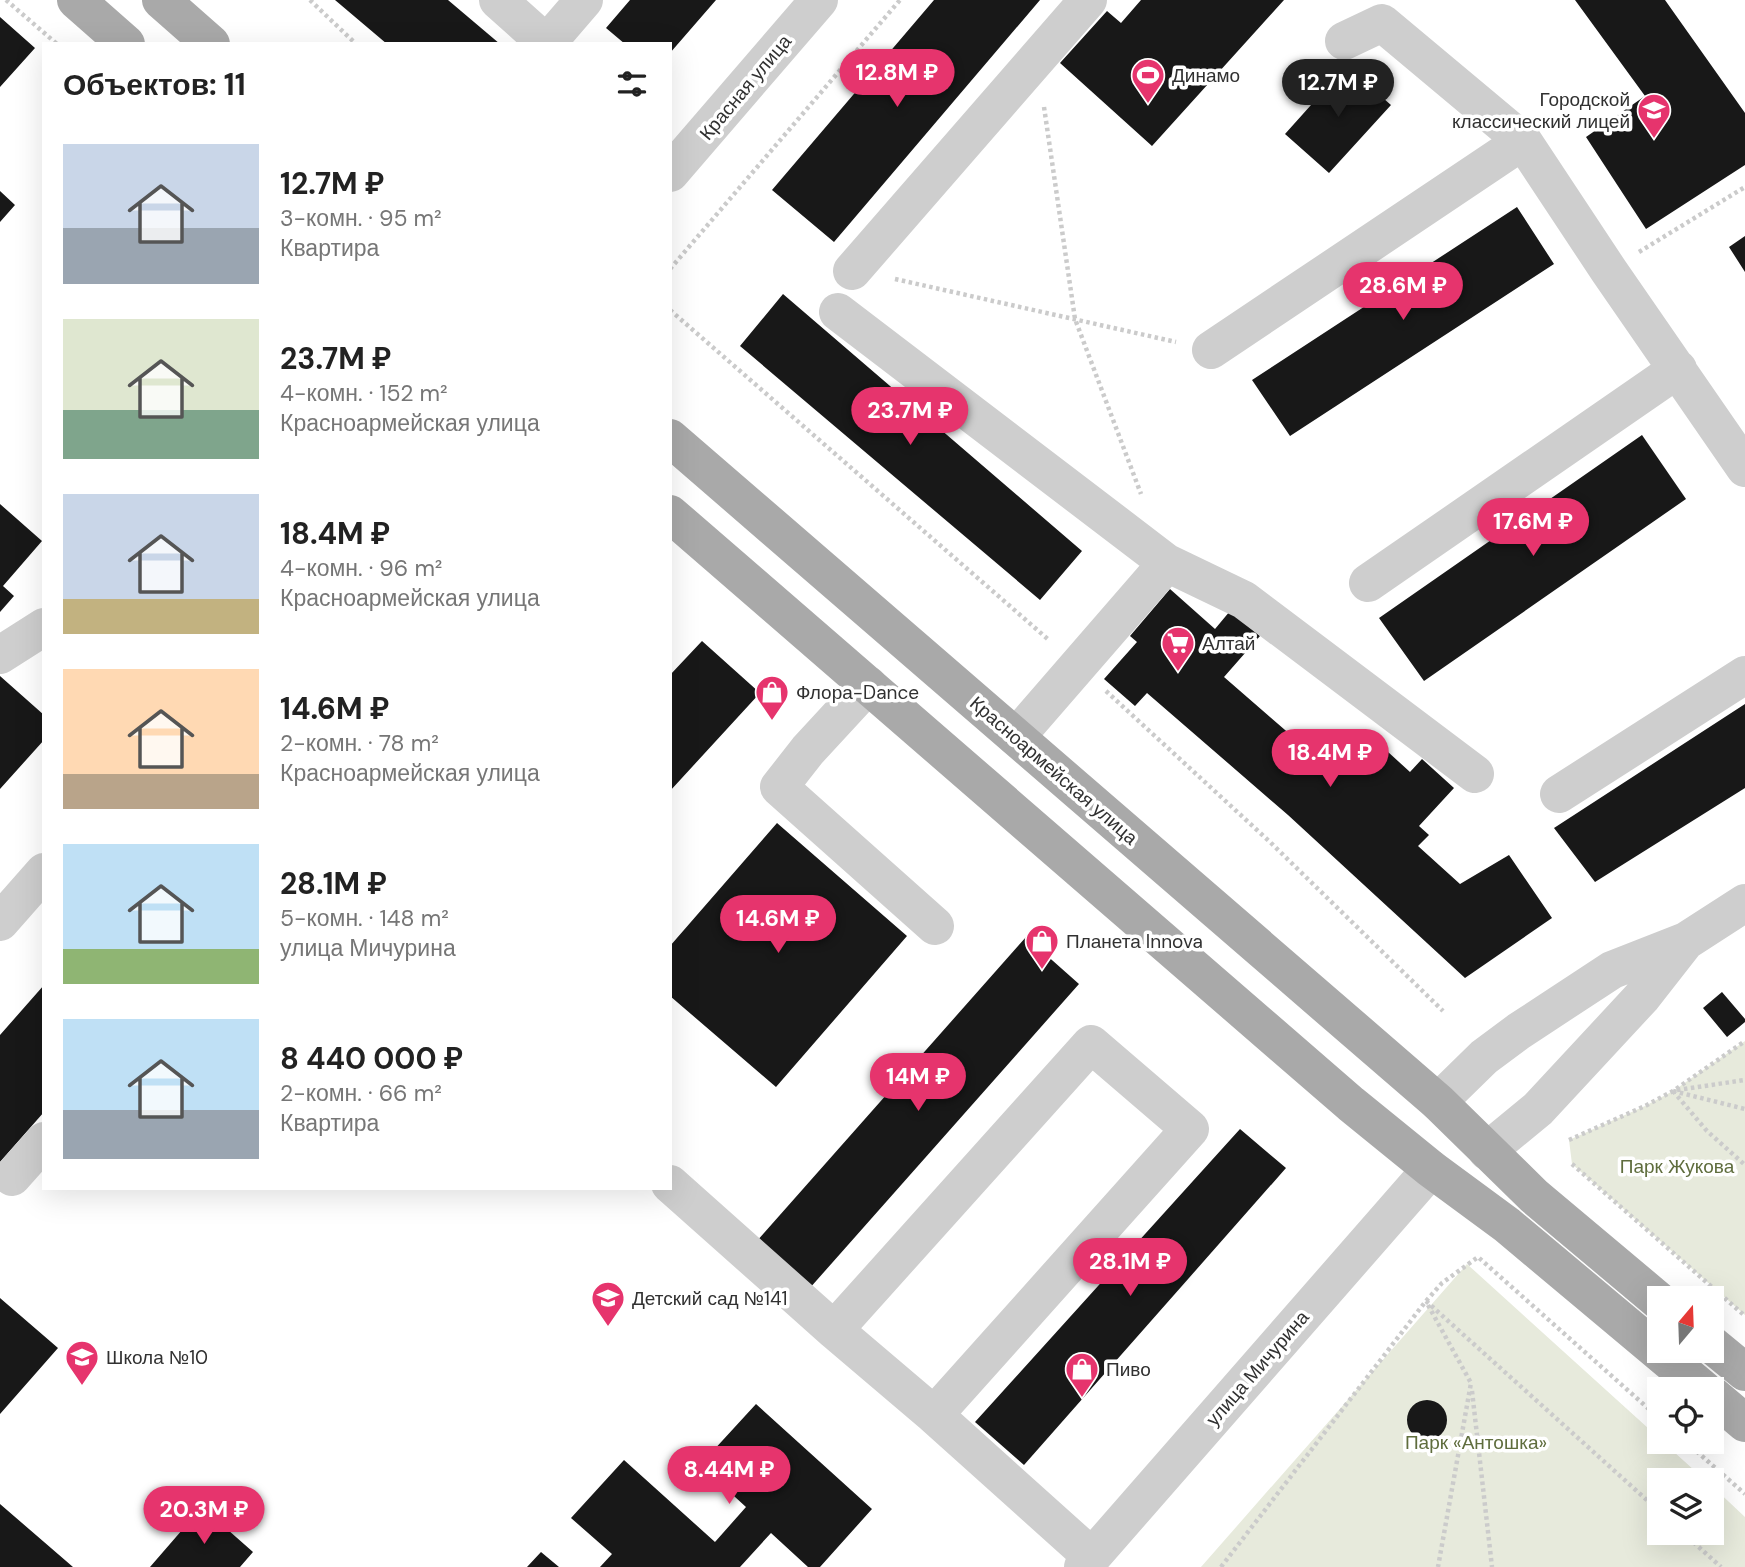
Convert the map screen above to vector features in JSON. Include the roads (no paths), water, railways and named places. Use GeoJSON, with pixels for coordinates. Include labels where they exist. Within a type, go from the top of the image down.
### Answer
{"type":"FeatureCollection","features":[{"type":"Feature","properties":{"kind":"main road"},"geometry":{"type":"LineString","coordinates":[[76,0],[124,42]]}},
{"type":"Feature","properties":{"kind":"main road"},"geometry":{"type":"LineString","coordinates":[[180,6],[209,42]]}},
{"type":"Feature","properties":{"kind":"main road","name":"Красноармейская улица"},"geometry":{"type":"LineString","coordinates":[[672,440],[1438,1102],[1534,1196],[1647,1291]]}},
{"type":"Feature","properties":{"kind":"main road"},"geometry":{"type":"LineString","coordinates":[[672,516],[1340,1095],[1431,1169],[1507,1225],[1688,1377]]}},
{"type":"Feature","properties":{"kind":"main road"},"geometry":{"type":"LineString","coordinates":[[1431,1169],[1438,1102]]}},
{"type":"Feature","properties":{"kind":"main road"},"geometry":{"type":"LineString","coordinates":[[1431,1169],[1487,1151]]}},
{"type":"Feature","properties":{"kind":"main road"},"geometry":{"type":"LineString","coordinates":[[1724,1355],[1745,1373]]}},
{"type":"Feature","properties":{"kind":"main road"},"geometry":{"type":"LineString","coordinates":[[1724,1405],[1745,1423]]}},
{"type":"Feature","properties":{"kind":"street"},"geometry":{"type":"LineString","coordinates":[[498,0],[545,42]]}},
{"type":"Feature","properties":{"kind":"street"},"geometry":{"type":"LineString","coordinates":[[549,42],[584,0]]}},
{"type":"Feature","properties":{"kind":"street","name":"Красная улица"},"geometry":{"type":"LineString","coordinates":[[675,160],[819,0]]}},
{"type":"Feature","properties":{"kind":"street"},"geometry":{"type":"LineString","coordinates":[[870,274],[1037,60],[1088,0]]}},
{"type":"Feature","properties":{"kind":"street"},"geometry":{"type":"LineString","coordinates":[[1344,41],[1382,23],[1523,141],[1745,468]]}},
{"type":"Feature","properties":{"kind":"street"},"geometry":{"type":"LineString","coordinates":[[1212,351],[1523,141]]}},
{"type":"Feature","properties":{"kind":"street"},"geometry":{"type":"LineString","coordinates":[[838,312],[1167,563],[1244,600],[1475,774]]}},
{"type":"Feature","properties":{"kind":"street"},"geometry":{"type":"LineString","coordinates":[[1368,583],[1678,369]]}},
{"type":"Feature","properties":{"kind":"street"},"geometry":{"type":"LineString","coordinates":[[1016,737],[1167,563]]}},
{"type":"Feature","properties":{"kind":"street"},"geometry":{"type":"LineString","coordinates":[[0,655],[42,628]]}},
{"type":"Feature","properties":{"kind":"street"},"geometry":{"type":"LineString","coordinates":[[1559,794],[1745,675]]}},
{"type":"Feature","properties":{"kind":"street"},"geometry":{"type":"LineString","coordinates":[[868,685],[808,750],[779,787],[935,926]]}},
{"type":"Feature","properties":{"kind":"street"},"geometry":{"type":"LineString","coordinates":[[0,922],[42,874]]}},
{"type":"Feature","properties":{"kind":"street"},"geometry":{"type":"LineString","coordinates":[[1438,1102],[1484,1057],[1612,970],[1686,940],[1745,903]]}},
{"type":"Feature","properties":{"kind":"street"},"geometry":{"type":"LineString","coordinates":[[1487,1151],[1538,1109],[1642,997],[1686,940]]}},
{"type":"Feature","properties":{"kind":"street"},"geometry":{"type":"LineString","coordinates":[[834,1330],[1091,1044],[1190,1129],[934,1415]]}},
{"type":"Feature","properties":{"kind":"street"},"geometry":{"type":"LineString","coordinates":[[12,1177],[42,1143]]}},
{"type":"Feature","properties":{"kind":"street","name":"улица Мичурина"},"geometry":{"type":"LineString","coordinates":[[1088,1562],[1431,1169]]}},
{"type":"Feature","properties":{"kind":"street"},"geometry":{"type":"LineString","coordinates":[[672,1186],[934,1415],[1088,1562]]}},
{"type":"Feature","properties":{"kind":"place","name":"Динамо"},"geometry":{"type":"Point","coordinates":[1148,105]}},
{"type":"Feature","properties":{"kind":"place","name":"Городской классический лицей"},"geometry":{"type":"Point","coordinates":[1654,140]}},
{"type":"Feature","properties":{"kind":"place","name":"Алтай"},"geometry":{"type":"Point","coordinates":[1178,673]}},
{"type":"Feature","properties":{"kind":"place","name":"Флора-Dance"},"geometry":{"type":"Point","coordinates":[772,722]}},
{"type":"Feature","properties":{"kind":"place","name":"Планета Innova"},"geometry":{"type":"Point","coordinates":[1042,971]}},
{"type":"Feature","properties":{"kind":"place","name":"Детский сад №141"},"geometry":{"type":"Point","coordinates":[608,1328]}},
{"type":"Feature","properties":{"kind":"place","name":"Школа №10"},"geometry":{"type":"Point","coordinates":[82,1387]}},
{"type":"Feature","properties":{"kind":"place","name":"Пиво"},"geometry":{"type":"Point","coordinates":[1082,1399]}},
{"type":"Feature","properties":{"kind":"park label","name":"Парк Жукова"},"geometry":{"type":"Point","coordinates":[1677,1166]}},
{"type":"Feature","properties":{"kind":"park label","name":"Парк «Антошка»"},"geometry":{"type":"Point","coordinates":[1476,1442]}}]}
